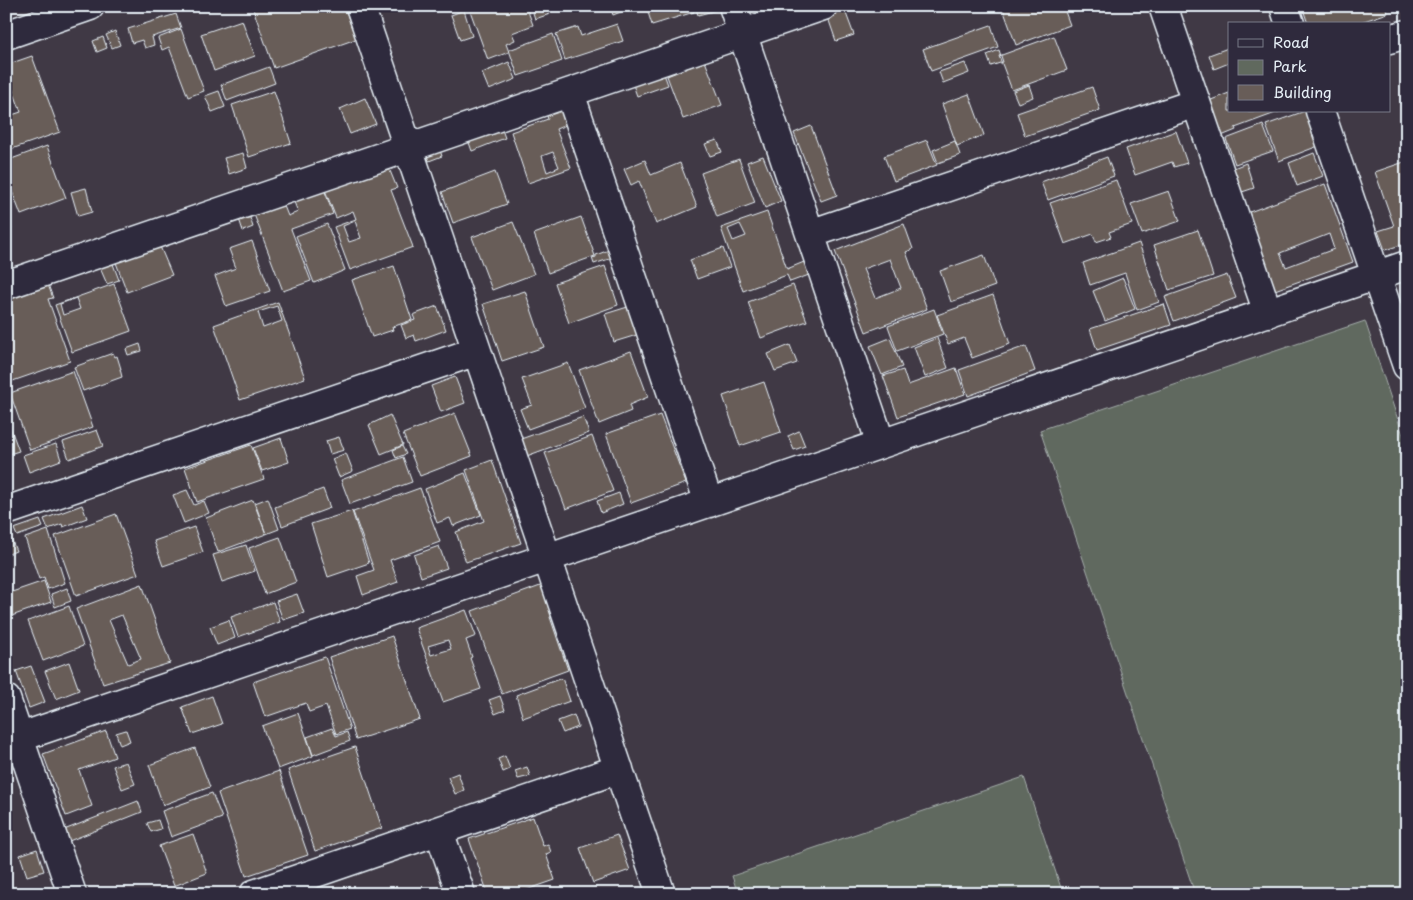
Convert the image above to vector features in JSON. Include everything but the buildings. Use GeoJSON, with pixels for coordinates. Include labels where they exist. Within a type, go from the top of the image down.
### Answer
{"type":"FeatureCollection","features":[{"type":"Feature","properties":{"kind":"street"},"geometry":{"type":"LineString","coordinates":[[6,35],[90,6]]}},
{"type":"Feature","properties":{"kind":"street"},"geometry":{"type":"LineString","coordinates":[[360,6],[661,894]]}},
{"type":"Feature","properties":{"kind":"street"},"geometry":{"type":"LineString","coordinates":[[733,6],[881,444]]}},
{"type":"Feature","properties":{"kind":"street"},"geometry":{"type":"LineString","coordinates":[[6,284],[824,6]]}},
{"type":"Feature","properties":{"kind":"street"},"geometry":{"type":"LineString","coordinates":[[1163,6],[1268,312]]}},
{"type":"Feature","properties":{"kind":"street"},"geometry":{"type":"LineString","coordinates":[[1284,6],[1289,22]]}},
{"type":"Feature","properties":{"kind":"street"},"geometry":{"type":"LineString","coordinates":[[1390,40],[1407,34]]}},
{"type":"Feature","properties":{"kind":"street"},"geometry":{"type":"LineString","coordinates":[[570,93],[709,503]]}},
{"type":"Feature","properties":{"kind":"street"},"geometry":{"type":"LineString","coordinates":[[810,234],[1196,102]]}},
{"type":"Feature","properties":{"kind":"street"},"geometry":{"type":"LineString","coordinates":[[1320,112],[1407,366]]}},
{"type":"Feature","properties":{"kind":"street"},"geometry":{"type":"LineString","coordinates":[[13,740],[1407,265]]}},
{"type":"Feature","properties":{"kind":"street"},"geometry":{"type":"LineString","coordinates":[[6,511],[477,351]]}},
{"type":"Feature","properties":{"kind":"street"},"geometry":{"type":"LineString","coordinates":[[6,699],[13,740],[72,894]]}},
{"type":"Feature","properties":{"kind":"street"},"geometry":{"type":"LineString","coordinates":[[254,894],[619,769]]}},
{"type":"Feature","properties":{"kind":"street"},"geometry":{"type":"LineString","coordinates":[[439,831],[461,894]]}},
{"type":"Feature","properties":{"kind":"green space"},"geometry":{"type":"Polygon","coordinates":[[[1365,321],[1407,447],[1407,893],[1195,894],[1040,430],[1365,321]]]}},
{"type":"Feature","properties":{"kind":"green space"},"geometry":{"type":"Polygon","coordinates":[[[1024,777],[1063,894],[738,894],[732,876],[1024,777]]]}}]}
